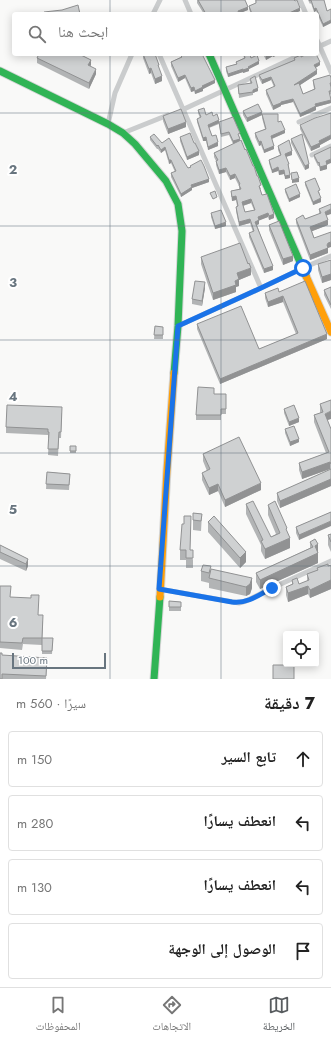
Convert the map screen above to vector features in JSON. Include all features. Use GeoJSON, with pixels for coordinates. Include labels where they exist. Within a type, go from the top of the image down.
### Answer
{"type":"FeatureCollection","features":[{"type":"Feature","properties":{"kind":"main road"},"geometry":{"type":"LineString","coordinates":[[210,56],[331,332]]}},
{"type":"Feature","properties":{"kind":"main road"},"geometry":{"type":"LineString","coordinates":[[0,71],[108,124],[123,133],[135,144],[166,181],[178,204],[182,231],[178,326],[154,679]]}},
{"type":"Feature","properties":{"kind":"street"},"geometry":{"type":"LineString","coordinates":[[154,12],[160,0]]}},
{"type":"Feature","properties":{"kind":"street"},"geometry":{"type":"LineString","coordinates":[[185,0],[190,12]]}},
{"type":"Feature","properties":{"kind":"street"},"geometry":{"type":"LineString","coordinates":[[300,0],[305,12]]}},
{"type":"Feature","properties":{"kind":"street"},"geometry":{"type":"LineString","coordinates":[[319,46],[331,41]]}},
{"type":"Feature","properties":{"kind":"street"},"geometry":{"type":"LineString","coordinates":[[319,48],[331,72]]}},
{"type":"Feature","properties":{"kind":"street"},"geometry":{"type":"LineString","coordinates":[[108,124],[115,93],[131,56]]}},
{"type":"Feature","properties":{"kind":"street"},"geometry":{"type":"LineString","coordinates":[[160,56],[261,288]]}},
{"type":"Feature","properties":{"kind":"street"},"geometry":{"type":"LineString","coordinates":[[123,133],[183,109],[298,56]]}},
{"type":"Feature","properties":{"kind":"street"},"geometry":{"type":"LineString","coordinates":[[300,122],[331,108]]}},
{"type":"Feature","properties":{"kind":"street"},"geometry":{"type":"LineString","coordinates":[[312,155],[331,146]]}},
{"type":"Feature","properties":{"kind":"street"},"geometry":{"type":"LineString","coordinates":[[178,326],[331,256]]}},
{"type":"Feature","properties":{"kind":"street"},"geometry":{"type":"LineString","coordinates":[[159,589],[239,603],[331,561]]}},
{"type":"Feature","properties":{"kind":"building"},"geometry":{"type":"Polygon","coordinates":[[[198,0],[245,0],[248,7],[238,12],[205,12],[198,0]]]}},
{"type":"Feature","properties":{"kind":"building"},"geometry":{"type":"Polygon","coordinates":[[[256,0],[297,0],[300,8],[291,12],[251,12],[249,6],[256,3],[256,0]]]}},
{"type":"Feature","properties":{"kind":"building"},"geometry":{"type":"Polygon","coordinates":[[[311,0],[324,0],[327,11],[331,9],[331,20],[323,24],[319,12],[316,8],[314,9],[311,0]]]}},
{"type":"Feature","properties":{"kind":"building"},"geometry":{"type":"Polygon","coordinates":[[[78,5],[80,12],[44,12],[62,10],[78,5]]]}},
{"type":"Feature","properties":{"kind":"building"},"geometry":{"type":"Polygon","coordinates":[[[38,56],[83,56],[91,60],[88,65],[96,69],[89,83],[37,58],[38,56]]]}},
{"type":"Feature","properties":{"kind":"building"},"geometry":{"type":"Polygon","coordinates":[[[144,56],[156,56],[162,76],[155,79],[151,68],[149,69],[144,56]]]}},
{"type":"Feature","properties":{"kind":"building"},"geometry":{"type":"Polygon","coordinates":[[[181,56],[203,56],[215,80],[195,91],[194,87],[191,88],[185,75],[178,78],[171,62],[182,57],[181,56]]]}},
{"type":"Feature","properties":{"kind":"building"},"geometry":{"type":"Polygon","coordinates":[[[244,56],[250,56],[251,58],[257,56],[259,61],[248,67],[249,68],[228,74],[226,67],[237,64],[236,62],[245,58],[244,56]]]}},
{"type":"Feature","properties":{"kind":"building"},"geometry":{"type":"Polygon","coordinates":[[[299,56],[317,56],[320,62],[314,65],[317,70],[294,85],[299,83],[303,94],[315,89],[313,80],[330,75],[331,91],[329,91],[331,100],[315,104],[316,106],[300,114],[293,99],[273,106],[266,90],[275,86],[271,77],[262,80],[259,75],[295,60],[294,58],[299,56]]]}},
{"type":"Feature","properties":{"kind":"building"},"geometry":{"type":"Polygon","coordinates":[[[255,76],[258,88],[253,90],[253,92],[239,94],[238,85],[252,83],[250,79],[255,76]]]}},
{"type":"Feature","properties":{"kind":"building"},"geometry":{"type":"Polygon","coordinates":[[[258,104],[262,112],[247,118],[243,111],[258,104]]]}},
{"type":"Feature","properties":{"kind":"building"},"geometry":{"type":"Polygon","coordinates":[[[204,108],[206,115],[212,112],[213,116],[217,114],[219,120],[208,125],[212,136],[216,135],[218,142],[208,147],[206,137],[203,138],[197,119],[201,117],[198,110],[204,108]]]}},
{"type":"Feature","properties":{"kind":"building"},"geometry":{"type":"Polygon","coordinates":[[[181,109],[186,122],[168,129],[163,116],[181,109]]]}},
{"type":"Feature","properties":{"kind":"building"},"geometry":{"type":"Polygon","coordinates":[[[331,113],[331,135],[319,141],[320,143],[311,147],[300,125],[331,113]]]}},
{"type":"Feature","properties":{"kind":"building"},"geometry":{"type":"Polygon","coordinates":[[[262,114],[278,114],[278,122],[281,121],[285,130],[271,136],[274,146],[264,150],[261,141],[259,142],[255,133],[266,129],[262,114]]]}},
{"type":"Feature","properties":{"kind":"building"},"geometry":{"type":"Polygon","coordinates":[[[233,117],[240,133],[238,134],[240,139],[233,141],[229,132],[221,134],[219,122],[233,117]]]}},
{"type":"Feature","properties":{"kind":"building"},"geometry":{"type":"Polygon","coordinates":[[[190,133],[199,151],[187,157],[180,137],[190,133]]]}},
{"type":"Feature","properties":{"kind":"building"},"geometry":{"type":"Polygon","coordinates":[[[154,134],[162,143],[169,138],[188,168],[201,160],[209,179],[191,185],[192,187],[181,194],[171,173],[176,171],[171,160],[169,160],[165,147],[161,150],[150,137],[154,134]]]}},
{"type":"Feature","properties":{"kind":"building"},"geometry":{"type":"Polygon","coordinates":[[[302,134],[309,164],[305,166],[291,139],[302,134]]]}},
{"type":"Feature","properties":{"kind":"building"},"geometry":{"type":"Polygon","coordinates":[[[241,140],[245,150],[246,149],[258,176],[262,195],[267,194],[274,214],[269,216],[268,213],[258,217],[259,220],[255,222],[273,266],[264,269],[249,233],[254,231],[250,219],[239,222],[236,207],[238,206],[236,196],[232,197],[231,191],[241,189],[240,184],[235,174],[230,176],[226,168],[219,170],[216,161],[218,160],[214,153],[241,140]],[[251,199],[242,202],[245,212],[255,210],[251,199]]]}},
{"type":"Feature","properties":{"kind":"building"},"geometry":{"type":"Polygon","coordinates":[[[289,140],[292,151],[285,154],[289,164],[290,175],[285,176],[284,170],[279,171],[278,167],[272,170],[269,160],[281,155],[278,146],[289,140]]]}},
{"type":"Feature","properties":{"kind":"building"},"geometry":{"type":"Polygon","coordinates":[[[331,147],[331,159],[326,161],[327,165],[320,167],[319,162],[318,163],[314,155],[331,147]]]}},
{"type":"Feature","properties":{"kind":"building"},"geometry":{"type":"Polygon","coordinates":[[[297,172],[299,178],[292,180],[291,173],[297,172]]]}},
{"type":"Feature","properties":{"kind":"building"},"geometry":{"type":"Polygon","coordinates":[[[315,178],[320,190],[318,191],[321,198],[313,202],[305,182],[315,178]]]}},
{"type":"Feature","properties":{"kind":"building"},"geometry":{"type":"Polygon","coordinates":[[[296,184],[300,194],[289,199],[285,189],[296,184]]]}},
{"type":"Feature","properties":{"kind":"building"},"geometry":{"type":"Polygon","coordinates":[[[215,191],[217,197],[213,199],[210,193],[215,191]]]}},
{"type":"Feature","properties":{"kind":"building"},"geometry":{"type":"Polygon","coordinates":[[[331,204],[331,209],[325,212],[328,220],[310,227],[314,238],[331,232],[331,242],[327,245],[328,248],[310,255],[296,219],[303,215],[305,219],[321,213],[319,209],[331,204]]]}},
{"type":"Feature","properties":{"kind":"building"},"geometry":{"type":"Polygon","coordinates":[[[221,210],[226,222],[215,226],[211,213],[221,210]]]}},
{"type":"Feature","properties":{"kind":"building"},"geometry":{"type":"Polygon","coordinates":[[[279,221],[293,256],[283,259],[269,225],[279,221]]]}},
{"type":"Feature","properties":{"kind":"building"},"geometry":{"type":"Polygon","coordinates":[[[240,243],[251,268],[237,273],[239,279],[235,281],[236,285],[213,293],[201,257],[240,243]]]}},
{"type":"Feature","properties":{"kind":"building"},"geometry":{"type":"Polygon","coordinates":[[[331,260],[331,274],[322,277],[318,264],[331,260]]]}},
{"type":"Feature","properties":{"kind":"building"},"geometry":{"type":"Polygon","coordinates":[[[195,281],[205,282],[202,301],[192,299],[195,281]]]}},
{"type":"Feature","properties":{"kind":"building"},"geometry":{"type":"Polygon","coordinates":[[[305,281],[327,334],[220,379],[197,324],[241,306],[259,349],[298,333],[283,296],[268,302],[265,293],[278,288],[279,292],[305,281]]]}},
{"type":"Feature","properties":{"kind":"building"},"geometry":{"type":"Polygon","coordinates":[[[331,287],[331,305],[324,290],[331,287]]]}},
{"type":"Feature","properties":{"kind":"building"},"geometry":{"type":"Polygon","coordinates":[[[155,326],[163,327],[163,335],[154,335],[155,326]]]}},
{"type":"Feature","properties":{"kind":"building"},"geometry":{"type":"Polygon","coordinates":[[[198,387],[214,388],[214,394],[226,394],[226,409],[221,409],[221,415],[196,415],[198,387]]]}},
{"type":"Feature","properties":{"kind":"building"},"geometry":{"type":"Polygon","coordinates":[[[331,400],[331,411],[325,414],[331,429],[331,464],[330,462],[302,472],[299,463],[329,452],[314,415],[323,412],[320,404],[331,400]]]}},
{"type":"Feature","properties":{"kind":"building"},"geometry":{"type":"Polygon","coordinates":[[[7,405],[62,407],[61,432],[59,432],[58,449],[48,449],[48,429],[6,427],[7,405]]]}},
{"type":"Feature","properties":{"kind":"building"},"geometry":{"type":"Polygon","coordinates":[[[294,405],[299,418],[289,422],[284,409],[294,405]]]}},
{"type":"Feature","properties":{"kind":"building"},"geometry":{"type":"Polygon","coordinates":[[[294,426],[299,439],[290,442],[285,429],[294,426]]]}},
{"type":"Feature","properties":{"kind":"building"},"geometry":{"type":"Polygon","coordinates":[[[239,437],[261,483],[225,500],[218,484],[209,488],[202,473],[210,469],[203,454],[239,437]]]}},
{"type":"Feature","properties":{"kind":"building"},"geometry":{"type":"Polygon","coordinates":[[[70,446],[76,446],[76,451],[70,451],[70,446]]]}},
{"type":"Feature","properties":{"kind":"building"},"geometry":{"type":"Polygon","coordinates":[[[331,469],[331,479],[280,501],[277,493],[331,469]]]}},
{"type":"Feature","properties":{"kind":"building"},"geometry":{"type":"Polygon","coordinates":[[[47,472],[70,474],[69,485],[46,484],[47,472]]]}},
{"type":"Feature","properties":{"kind":"building"},"geometry":{"type":"Polygon","coordinates":[[[253,501],[271,537],[280,533],[268,505],[275,501],[290,538],[265,549],[261,541],[263,540],[246,504],[253,501]]]}},
{"type":"Feature","properties":{"kind":"building"},"geometry":{"type":"Polygon","coordinates":[[[331,512],[331,521],[299,535],[296,527],[331,512]]]}},
{"type":"Feature","properties":{"kind":"building"},"geometry":{"type":"Polygon","coordinates":[[[193,513],[202,514],[201,521],[193,520],[193,513]]]}},
{"type":"Feature","properties":{"kind":"building"},"geometry":{"type":"Polygon","coordinates":[[[184,516],[191,516],[190,550],[193,550],[193,558],[186,558],[186,550],[180,550],[184,516]]]}},
{"type":"Feature","properties":{"kind":"building"},"geometry":{"type":"Polygon","coordinates":[[[214,516],[246,552],[240,558],[208,522],[214,516]]]}},
{"type":"Feature","properties":{"kind":"building"},"geometry":{"type":"Polygon","coordinates":[[[331,534],[331,542],[328,535],[331,534]]]}},
{"type":"Feature","properties":{"kind":"building"},"geometry":{"type":"Polygon","coordinates":[[[315,539],[318,544],[315,546],[318,553],[260,580],[256,573],[313,547],[310,542],[315,539]]]}},
{"type":"Feature","properties":{"kind":"building"},"geometry":{"type":"Polygon","coordinates":[[[0,545],[28,559],[26,564],[0,552],[0,545]]]}},
{"type":"Feature","properties":{"kind":"building"},"geometry":{"type":"Polygon","coordinates":[[[328,564],[328,566],[331,565],[331,580],[310,590],[308,586],[288,593],[286,587],[293,584],[292,580],[297,578],[299,584],[309,580],[307,574],[328,564]]]}},
{"type":"Feature","properties":{"kind":"building"},"geometry":{"type":"Polygon","coordinates":[[[203,565],[211,566],[209,573],[201,571],[203,565]]]}},
{"type":"Feature","properties":{"kind":"building"},"geometry":{"type":"Polygon","coordinates":[[[211,569],[252,578],[250,584],[246,587],[209,578],[211,569]]]}},
{"type":"Feature","properties":{"kind":"building"},"geometry":{"type":"Polygon","coordinates":[[[0,586],[11,586],[10,597],[31,598],[31,595],[39,595],[38,615],[43,615],[42,638],[23,638],[22,643],[0,642],[0,586]]]}},
{"type":"Feature","properties":{"kind":"building"},"geometry":{"type":"Polygon","coordinates":[[[169,601],[181,602],[181,607],[169,607],[169,601]]]}},
{"type":"Feature","properties":{"kind":"building"},"geometry":{"type":"Polygon","coordinates":[[[42,638],[53,638],[52,651],[42,651],[42,638]]]}},
{"type":"Feature","properties":{"kind":"building"},"geometry":{"type":"Polygon","coordinates":[[[0,653],[2,653],[2,655],[47,658],[46,676],[2,674],[2,679],[0,679],[0,653]]]}},
{"type":"Feature","properties":{"kind":"building"},"geometry":{"type":"Polygon","coordinates":[[[273,665],[294,667],[294,679],[273,679],[273,665]]]}},
{"type":"Feature","properties":{"kind":"traffic: fast"},"geometry":{"type":"LineString","coordinates":[[210,56],[306,276]]}},
{"type":"Feature","properties":{"kind":"traffic: fast"},"geometry":{"type":"LineString","coordinates":[[0,71],[108,124],[123,133],[135,144],[166,181],[178,204],[182,231],[178,326],[174,373]]}},
{"type":"Feature","properties":{"kind":"traffic: fast"},"geometry":{"type":"LineString","coordinates":[[154,679],[160,597]]}},
{"type":"Feature","properties":{"kind":"traffic: slow"},"geometry":{"type":"LineString","coordinates":[[306,276],[331,332]]}},
{"type":"Feature","properties":{"kind":"traffic: slow"},"geometry":{"type":"LineString","coordinates":[[160,597],[174,373]]}},
{"type":"Feature","properties":{"kind":"route"},"geometry":{"type":"LineString","coordinates":[[272,588],[253,598],[239,603],[159,589],[178,326],[303,268]]}}]}
